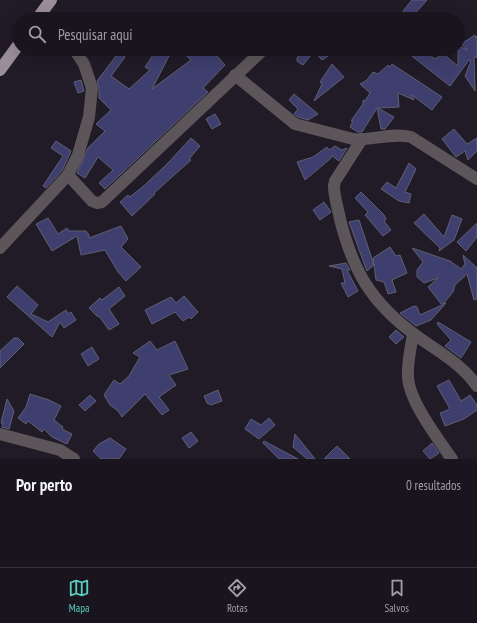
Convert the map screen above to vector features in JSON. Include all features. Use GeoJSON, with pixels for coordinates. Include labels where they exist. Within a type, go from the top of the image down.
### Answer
{"type":"FeatureCollection","features":[{"type":"Feature","properties":{"kind":"main road"},"geometry":{"type":"LineString","coordinates":[[43,12],[51,0]]}},
{"type":"Feature","properties":{"kind":"main road"},"geometry":{"type":"LineString","coordinates":[[0,70],[12,54]]}},
{"type":"Feature","properties":{"kind":"street"},"geometry":{"type":"LineString","coordinates":[[0,248],[68,175],[78,155],[92,103],[92,88],[89,76],[78,56]]}},
{"type":"Feature","properties":{"kind":"street"},"geometry":{"type":"LineString","coordinates":[[68,175],[92,201],[97,203],[102,202],[256,56]]}},
{"type":"Feature","properties":{"kind":"street"},"geometry":{"type":"LineString","coordinates":[[235,75],[295,124],[362,140],[403,135],[411,137],[477,179]]}},
{"type":"Feature","properties":{"kind":"street"},"geometry":{"type":"LineString","coordinates":[[362,140],[335,182],[334,186],[346,244],[366,287],[376,300],[413,334],[457,364],[470,376],[477,386]]}},
{"type":"Feature","properties":{"kind":"street"},"geometry":{"type":"LineString","coordinates":[[413,334],[408,377],[410,388],[433,432],[452,459]]}},
{"type":"Feature","properties":{"kind":"street"},"geometry":{"type":"LineString","coordinates":[[0,434],[60,450],[74,459]]}},
{"type":"Feature","properties":{"kind":"building"},"geometry":{"type":"Polygon","coordinates":[[[412,0],[427,0],[416,12],[403,11],[412,0]]]}},
{"type":"Feature","properties":{"kind":"building"},"geometry":{"type":"Polygon","coordinates":[[[475,35],[476,38],[477,36],[477,57],[474,58],[475,91],[465,76],[471,61],[469,60],[450,86],[412,56],[431,56],[435,59],[440,56],[446,56],[458,66],[458,56],[465,56],[465,49],[468,50],[465,47],[465,41],[475,35]]]}},
{"type":"Feature","properties":{"kind":"building"},"geometry":{"type":"Polygon","coordinates":[[[116,56],[125,57],[111,76],[129,89],[150,70],[145,67],[152,56],[169,56],[152,89],[191,60],[187,56],[217,56],[225,65],[203,88],[208,92],[105,189],[99,183],[113,170],[98,157],[85,178],[77,173],[88,148],[105,131],[96,124],[111,110],[99,98],[97,81],[116,56]]]}},
{"type":"Feature","properties":{"kind":"building"},"geometry":{"type":"Polygon","coordinates":[[[299,56],[310,56],[303,65],[297,61],[299,56]]]}},
{"type":"Feature","properties":{"kind":"building"},"geometry":{"type":"Polygon","coordinates":[[[318,56],[328,56],[322,60],[318,56]]]}},
{"type":"Feature","properties":{"kind":"building"},"geometry":{"type":"Polygon","coordinates":[[[332,64],[344,77],[314,101],[322,84],[320,82],[332,64]]]}},
{"type":"Feature","properties":{"kind":"building"},"geometry":{"type":"Polygon","coordinates":[[[392,64],[442,97],[432,110],[412,95],[414,100],[398,93],[399,107],[378,108],[394,117],[385,129],[381,129],[377,108],[362,132],[358,132],[350,127],[353,121],[351,121],[363,104],[363,100],[365,101],[370,93],[360,84],[367,80],[373,72],[378,74],[388,65],[390,67],[392,64]]]}},
{"type":"Feature","properties":{"kind":"building"},"geometry":{"type":"Polygon","coordinates":[[[81,80],[84,91],[78,93],[74,82],[81,80]]]}},
{"type":"Feature","properties":{"kind":"building"},"geometry":{"type":"Polygon","coordinates":[[[294,94],[318,114],[308,120],[294,114],[298,109],[289,100],[294,94]]]}},
{"type":"Feature","properties":{"kind":"building"},"geometry":{"type":"Polygon","coordinates":[[[215,114],[221,124],[212,129],[206,119],[215,114]]]}},
{"type":"Feature","properties":{"kind":"building"},"geometry":{"type":"Polygon","coordinates":[[[454,129],[467,144],[477,138],[477,151],[468,160],[465,151],[456,157],[442,139],[454,129]]]}},
{"type":"Feature","properties":{"kind":"building"},"geometry":{"type":"Polygon","coordinates":[[[191,138],[200,146],[189,159],[191,160],[154,193],[155,194],[132,216],[120,202],[128,195],[130,197],[146,184],[191,138]]]}},
{"type":"Feature","properties":{"kind":"building"},"geometry":{"type":"Polygon","coordinates":[[[56,141],[71,151],[62,171],[46,188],[43,186],[63,156],[51,148],[56,141]]]}},
{"type":"Feature","properties":{"kind":"building"},"geometry":{"type":"Polygon","coordinates":[[[335,146],[342,150],[347,148],[339,161],[332,156],[305,180],[297,162],[313,157],[327,147],[329,150],[335,146]]]}},
{"type":"Feature","properties":{"kind":"building"},"geometry":{"type":"Polygon","coordinates":[[[409,163],[416,169],[405,192],[411,194],[409,203],[399,201],[381,189],[387,182],[396,188],[409,163]]]}},
{"type":"Feature","properties":{"kind":"building"},"geometry":{"type":"Polygon","coordinates":[[[361,192],[384,215],[386,219],[384,221],[391,230],[383,236],[365,215],[368,212],[355,198],[361,192]]]}},
{"type":"Feature","properties":{"kind":"building"},"geometry":{"type":"Polygon","coordinates":[[[324,202],[331,212],[320,220],[313,210],[324,202]]]}},
{"type":"Feature","properties":{"kind":"building"},"geometry":{"type":"Polygon","coordinates":[[[424,214],[444,237],[452,215],[462,219],[454,240],[439,251],[440,248],[414,223],[424,214]]]}},
{"type":"Feature","properties":{"kind":"building"},"geometry":{"type":"Polygon","coordinates":[[[48,218],[58,234],[67,228],[69,231],[86,231],[89,238],[121,226],[128,239],[121,247],[141,267],[126,281],[118,272],[105,250],[81,255],[77,236],[52,251],[36,224],[48,218]]]}},
{"type":"Feature","properties":{"kind":"building"},"geometry":{"type":"Polygon","coordinates":[[[359,220],[374,265],[367,271],[349,222],[359,220]]]}},
{"type":"Feature","properties":{"kind":"building"},"geometry":{"type":"Polygon","coordinates":[[[477,223],[477,237],[466,251],[457,242],[477,223]]]}},
{"type":"Feature","properties":{"kind":"building"},"geometry":{"type":"Polygon","coordinates":[[[390,247],[396,256],[400,255],[407,273],[392,280],[396,292],[388,294],[384,282],[376,280],[373,258],[390,247]]]}},
{"type":"Feature","properties":{"kind":"building"},"geometry":{"type":"Polygon","coordinates":[[[412,248],[450,261],[461,269],[465,264],[463,255],[477,268],[477,299],[474,300],[467,274],[455,285],[453,292],[443,304],[446,303],[431,320],[416,326],[400,313],[414,306],[417,307],[420,315],[442,305],[428,287],[438,278],[424,283],[417,277],[417,270],[423,262],[412,248]]]}},
{"type":"Feature","properties":{"kind":"building"},"geometry":{"type":"Polygon","coordinates":[[[346,263],[350,270],[347,270],[358,291],[348,297],[341,283],[345,283],[342,269],[329,266],[346,263]]]}},
{"type":"Feature","properties":{"kind":"building"},"geometry":{"type":"Polygon","coordinates":[[[17,286],[38,305],[31,314],[48,322],[66,310],[68,314],[71,312],[76,320],[64,328],[60,322],[52,337],[7,297],[17,286]]]}},
{"type":"Feature","properties":{"kind":"building"},"geometry":{"type":"Polygon","coordinates":[[[119,287],[125,296],[109,309],[119,324],[109,330],[99,316],[98,317],[89,308],[100,298],[102,300],[119,287]]]}},
{"type":"Feature","properties":{"kind":"building"},"geometry":{"type":"Polygon","coordinates":[[[184,296],[198,312],[191,319],[189,317],[183,321],[175,312],[152,324],[145,310],[171,297],[176,303],[184,296]]]}},
{"type":"Feature","properties":{"kind":"building"},"geometry":{"type":"Polygon","coordinates":[[[438,322],[471,342],[461,358],[445,346],[451,340],[437,324],[438,322]]]}},
{"type":"Feature","properties":{"kind":"building"},"geometry":{"type":"Polygon","coordinates":[[[396,330],[404,337],[396,344],[389,337],[396,330]]]}},
{"type":"Feature","properties":{"kind":"building"},"geometry":{"type":"Polygon","coordinates":[[[14,338],[18,338],[24,344],[0,368],[0,351],[14,338]]]}},
{"type":"Feature","properties":{"kind":"building"},"geometry":{"type":"Polygon","coordinates":[[[150,341],[157,350],[175,341],[188,369],[169,375],[176,385],[159,397],[169,410],[162,415],[145,394],[122,417],[118,411],[110,405],[104,395],[114,380],[120,384],[129,376],[140,357],[133,353],[150,341]]]}},
{"type":"Feature","properties":{"kind":"building"},"geometry":{"type":"Polygon","coordinates":[[[92,347],[99,359],[88,366],[81,354],[92,347]]]}},
{"type":"Feature","properties":{"kind":"building"},"geometry":{"type":"Polygon","coordinates":[[[449,380],[461,401],[470,395],[477,405],[477,410],[464,419],[445,426],[440,413],[450,409],[437,386],[449,380]]]}},
{"type":"Feature","properties":{"kind":"building"},"geometry":{"type":"Polygon","coordinates":[[[218,390],[222,401],[211,405],[207,403],[204,396],[218,390]]]}},
{"type":"Feature","properties":{"kind":"building"},"geometry":{"type":"Polygon","coordinates":[[[30,394],[49,400],[61,406],[54,420],[63,427],[62,429],[72,434],[67,444],[52,437],[44,429],[42,432],[28,421],[26,424],[18,418],[26,407],[30,394]]]}},
{"type":"Feature","properties":{"kind":"building"},"geometry":{"type":"Polygon","coordinates":[[[90,395],[96,401],[85,411],[79,405],[90,395]]]}},
{"type":"Feature","properties":{"kind":"building"},"geometry":{"type":"Polygon","coordinates":[[[7,399],[14,411],[9,429],[2,427],[3,423],[1,423],[7,399]]]}},
{"type":"Feature","properties":{"kind":"building"},"geometry":{"type":"Polygon","coordinates":[[[269,418],[275,425],[259,439],[245,429],[251,419],[261,425],[269,418]]]}},
{"type":"Feature","properties":{"kind":"building"},"geometry":{"type":"Polygon","coordinates":[[[191,432],[198,441],[189,448],[182,438],[191,432]]]}},
{"type":"Feature","properties":{"kind":"building"},"geometry":{"type":"Polygon","coordinates":[[[295,434],[315,459],[307,459],[293,447],[295,434]]]}},
{"type":"Feature","properties":{"kind":"building"},"geometry":{"type":"Polygon","coordinates":[[[110,438],[126,449],[119,459],[101,459],[93,451],[99,444],[110,438]]]}},
{"type":"Feature","properties":{"kind":"building"},"geometry":{"type":"Polygon","coordinates":[[[264,441],[298,459],[279,459],[263,443],[264,441]]]}},
{"type":"Feature","properties":{"kind":"building"},"geometry":{"type":"Polygon","coordinates":[[[432,443],[439,453],[430,459],[423,451],[432,443]]]}},
{"type":"Feature","properties":{"kind":"building"},"geometry":{"type":"Polygon","coordinates":[[[337,446],[350,459],[324,459],[337,446]]]}}]}
